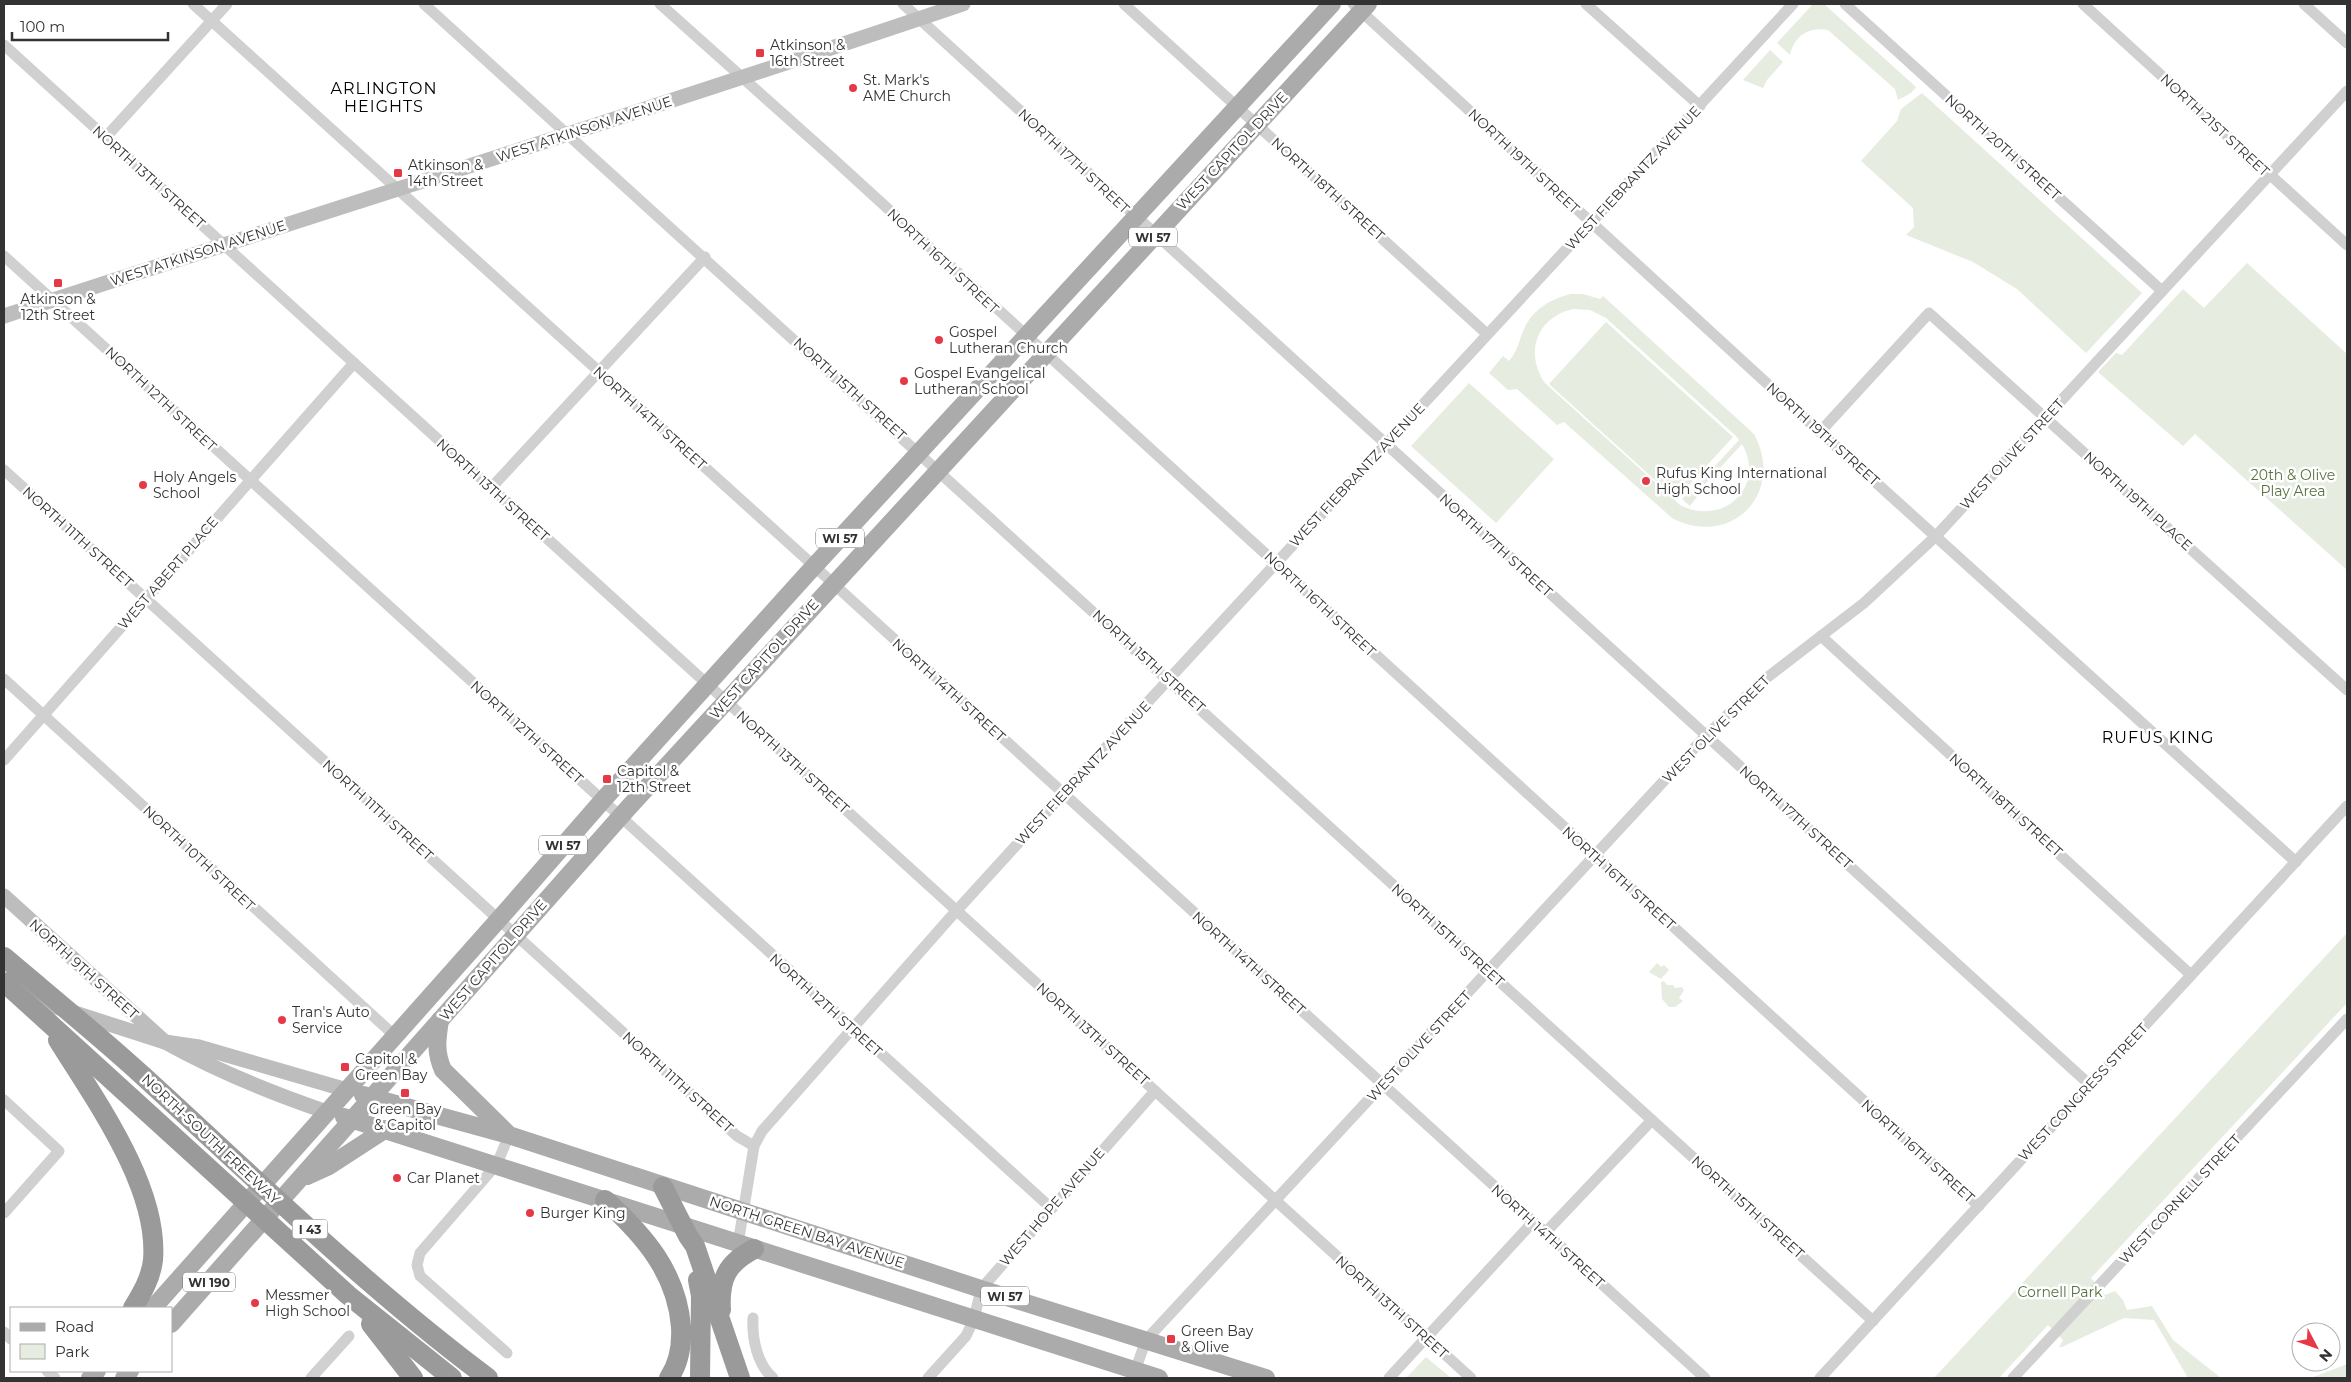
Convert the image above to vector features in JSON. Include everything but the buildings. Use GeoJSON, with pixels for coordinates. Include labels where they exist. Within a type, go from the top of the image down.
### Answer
{"type":"FeatureCollection","features":[{"type":"Feature","properties":{"kind":"highway"},"geometry":{"type":"LineString","coordinates":[[4,942],[140,1073]]}},
{"type":"Feature","properties":{"kind":"highway","name":"NORTH-SOUTH FREEWAY"},"geometry":{"type":"LineString","coordinates":[[4,957],[140,1073],[305,1225],[447,1348],[488,1378]]}},
{"type":"Feature","properties":{"kind":"highway","name":"NORTH-SOUTH FREEWAY"},"geometry":{"type":"LineString","coordinates":[[4,982],[348,1295],[452,1378]]}},
{"type":"Feature","properties":{"kind":"highway"},"geometry":{"type":"LineString","coordinates":[[47,1021],[115,1135],[143,1191],[152,1232],[153,1260],[147,1285],[134,1307]]}},
{"type":"Feature","properties":{"kind":"highway"},"geometry":{"type":"LineString","coordinates":[[663,1187],[695,1246],[740,1378]]}},
{"type":"Feature","properties":{"kind":"highway"},"geometry":{"type":"LineString","coordinates":[[605,1200],[646,1241],[660,1259],[675,1290],[680,1309],[680,1351],[674,1370],[669,1378]]}},
{"type":"Feature","properties":{"kind":"highway"},"geometry":{"type":"LineString","coordinates":[[685,1230],[686,1243],[701,1296],[700,1378]]}},
{"type":"Feature","properties":{"kind":"highway"},"geometry":{"type":"LineString","coordinates":[[721,1322],[722,1285],[728,1269],[746,1247]]}},
{"type":"Feature","properties":{"kind":"highway"},"geometry":{"type":"LineString","coordinates":[[348,1295],[414,1378]]}},
{"type":"Feature","properties":{"kind":"main road","name":"WEST CAPITOL DRIVE"},"geometry":{"type":"LineString","coordinates":[[154,1307],[499,919],[602,800],[814,566],[1332,4]]}},
{"type":"Feature","properties":{"kind":"main road","name":"WEST CAPITOL DRIVE"},"geometry":{"type":"LineString","coordinates":[[172,1323],[621,816],[833,583],[1155,235],[1361,6]]}},
{"type":"Feature","properties":{"kind":"main road","name":"WI 57"},"geometry":{"type":"LineString","coordinates":[[440,1020],[436,1045],[437,1058],[443,1070],[509,1135]]}},
{"type":"Feature","properties":{"kind":"main road","name":"NORTH GREEN BAY AVENUE"},"geometry":{"type":"LineString","coordinates":[[347,1090],[509,1135],[663,1187],[744,1211],[981,1289],[1266,1378]]}},
{"type":"Feature","properties":{"kind":"main road","name":"WI 57"},"geometry":{"type":"LineString","coordinates":[[327,1112],[497,1164],[605,1200],[685,1230],[746,1247],[1159,1378]]}},
{"type":"Feature","properties":{"kind":"main road"},"geometry":{"type":"LineString","coordinates":[[300,1179],[329,1166],[386,1130]]}},
{"type":"Feature","properties":{"kind":"street","name":"NORTH 14TH STREET"},"geometry":{"type":"LineString","coordinates":[[193,4],[833,583],[1705,1378]]}},
{"type":"Feature","properties":{"kind":"street"},"geometry":{"type":"LineString","coordinates":[[106,138],[227,4]]}},
{"type":"Feature","properties":{"kind":"street","name":"NORTH 15TH STREET"},"geometry":{"type":"LineString","coordinates":[[424,4],[920,452],[1873,1321]]}},
{"type":"Feature","properties":{"kind":"street","name":"NORTH 16TH STREET"},"geometry":{"type":"LineString","coordinates":[[660,4],[1979,1206]]}},
{"type":"Feature","properties":{"kind":"street","name":"NORTH 17TH STREET"},"geometry":{"type":"LineString","coordinates":[[902,4],[2090,1085]]}},
{"type":"Feature","properties":{"kind":"street","name":"WEST ATKINSON AVENUE"},"geometry":{"type":"LineString","coordinates":[[4,316],[222,244],[398,190],[963,4]]}},
{"type":"Feature","properties":{"kind":"street","name":"NORTH 18TH STREET"},"geometry":{"type":"LineString","coordinates":[[1124,4],[1487,334]]}},
{"type":"Feature","properties":{"kind":"street"},"geometry":{"type":"LineString","coordinates":[[1586,4],[1700,106]]}},
{"type":"Feature","properties":{"kind":"street","name":"WEST FIEBRANTZ AVENUE"},"geometry":{"type":"LineString","coordinates":[[746,1247],[744,1211],[754,1146],[762,1132],[957,910],[1063,794],[1793,4]]}},
{"type":"Feature","properties":{"kind":"street","name":"NORTH 20TH STREET"},"geometry":{"type":"LineString","coordinates":[[1844,4],[2161,290]]}},
{"type":"Feature","properties":{"kind":"street","name":"NORTH 21ST STREET"},"geometry":{"type":"LineString","coordinates":[[2083,4],[2347,244]]}},
{"type":"Feature","properties":{"kind":"street"},"geometry":{"type":"LineString","coordinates":[[2304,4],[2347,43]]}},
{"type":"Feature","properties":{"kind":"street","name":"NORTH 19TH STREET"},"geometry":{"type":"LineString","coordinates":[[1361,6],[1591,222],[1820,432],[2296,862]]}},
{"type":"Feature","properties":{"kind":"street","name":"NORTH 13TH STREET"},"geometry":{"type":"LineString","coordinates":[[4,45],[1471,1378]]}},
{"type":"Feature","properties":{"kind":"street","name":"WEST OLIVE STREET"},"geometry":{"type":"LineString","coordinates":[[1135,1371],[1146,1340],[1706,735],[1760,683],[1864,602],[1936,536],[2347,90]]}},
{"type":"Feature","properties":{"kind":"street","name":"NORTH 12TH STREET"},"geometry":{"type":"LineString","coordinates":[[4,256],[1050,1208]]}},
{"type":"Feature","properties":{"kind":"street"},"geometry":{"type":"LineString","coordinates":[[491,488],[705,257]]}},
{"type":"Feature","properties":{"kind":"street","name":"NORTH 19TH PLACE"},"geometry":{"type":"LineString","coordinates":[[1820,432],[1929,313],[2347,690]]}},
{"type":"Feature","properties":{"kind":"street","name":"WEST ABERT PLACE"},"geometry":{"type":"LineString","coordinates":[[4,760],[145,598],[354,364]]}},
{"type":"Feature","properties":{"kind":"street","name":"NORTH 11TH STREET"},"geometry":{"type":"LineString","coordinates":[[4,470],[738,1136],[754,1146]]}},
{"type":"Feature","properties":{"kind":"street","name":"NORTH 18TH STREET"},"geometry":{"type":"LineString","coordinates":[[1821,636],[2191,975]]}},
{"type":"Feature","properties":{"kind":"street","name":"NORTH 10TH STREET"},"geometry":{"type":"LineString","coordinates":[[4,679],[395,1036]]}},
{"type":"Feature","properties":{"kind":"street","name":"WEST CONGRESS STREET"},"geometry":{"type":"LineString","coordinates":[[1820,1378],[2347,806]]}},
{"type":"Feature","properties":{"kind":"street","name":"NORTH 9TH STREET"},"geometry":{"type":"LineString","coordinates":[[4,896],[165,1042]]}},
{"type":"Feature","properties":{"kind":"street"},"geometry":{"type":"LineString","coordinates":[[4,990],[165,1042],[199,1047],[347,1090]]}},
{"type":"Feature","properties":{"kind":"street","name":"WEST CORNELL STREET"},"geometry":{"type":"LineString","coordinates":[[2013,1378],[2347,1019]]}},
{"type":"Feature","properties":{"kind":"street"},"geometry":{"type":"LineString","coordinates":[[165,1042],[247,1083],[327,1112]]}},
{"type":"Feature","properties":{"kind":"street","name":"WEST HOPE AVENUE"},"geometry":{"type":"LineString","coordinates":[[928,1378],[966,1336],[974,1319],[981,1289],[1050,1208],[1155,1091]]}},
{"type":"Feature","properties":{"kind":"street"},"geometry":{"type":"LineString","coordinates":[[4,1100],[59,1151],[4,1213]]}},
{"type":"Feature","properties":{"kind":"street"},"geometry":{"type":"LineString","coordinates":[[1545,1233],[1652,1120]]}},
{"type":"Feature","properties":{"kind":"street"},"geometry":{"type":"LineString","coordinates":[[506,1354],[420,1276],[417,1266],[420,1253],[497,1164],[509,1135]]}},
{"type":"Feature","properties":{"kind":"street"},"geometry":{"type":"LineString","coordinates":[[1389,1378],[1533,1222]]}},
{"type":"Feature","properties":{"kind":"street"},"geometry":{"type":"LineString","coordinates":[[753,1318],[752,1336],[765,1371],[773,1378]]}},
{"type":"Feature","properties":{"kind":"street"},"geometry":{"type":"LineString","coordinates":[[311,1378],[349,1336]]}},
{"type":"Feature","properties":{"kind":"green space"},"geometry":{"type":"Polygon","coordinates":[[[1813,4],[1824,4],[1916,87],[1911,93],[1898,100],[1895,89],[1828,30],[1821,29],[1803,34],[1795,43],[1790,55],[1777,43],[1813,4]]]}},
{"type":"Feature","properties":{"kind":"green space"},"geometry":{"type":"Polygon","coordinates":[[[1770,50],[1783,62],[1767,80],[1763,88],[1743,80],[1770,50]]]}},
{"type":"Feature","properties":{"kind":"green space"},"geometry":{"type":"Polygon","coordinates":[[[1922,93],[2142,293],[2086,353],[2017,289],[1973,262],[1906,235],[1914,227],[1913,208],[1861,161],[1897,121],[1901,109],[1922,93]]]}},
{"type":"Feature","properties":{"kind":"green space","name":"20th & Olive Play Area"},"geometry":{"type":"Polygon","coordinates":[[[2247,263],[2347,354],[2347,570],[2195,434],[2183,446],[2098,372],[2116,353],[2122,355],[2183,289],[2204,308],[2247,263]]]}},
{"type":"Feature","properties":{"kind":"green space"},"geometry":{"type":"Polygon","coordinates":[[[1583,294],[1600,299],[1603,296],[1754,434],[1762,456],[1763,476],[1758,495],[1747,510],[1732,521],[1714,526],[1694,526],[1672,518],[1564,422],[1557,425],[1517,389],[1508,390],[1489,373],[1503,356],[1509,361],[1517,349],[1524,329],[1532,316],[1543,306],[1564,296],[1583,294]],[[1573,309],[1561,313],[1550,320],[1543,328],[1535,349],[1535,360],[1545,383],[1680,505],[1696,510],[1711,511],[1725,507],[1736,499],[1744,488],[1749,475],[1748,460],[1742,444],[1695,495],[1697,497],[1690,506],[1682,499],[1691,492],[1739,440],[1606,318],[1590,310],[1573,309]]]}},
{"type":"Feature","properties":{"kind":"green space"},"geometry":{"type":"Polygon","coordinates":[[[1606,322],[1733,437],[1676,499],[1549,384],[1606,322]]]}},
{"type":"Feature","properties":{"kind":"green space"},"geometry":{"type":"Polygon","coordinates":[[[1469,383],[1554,459],[1496,523],[1411,446],[1469,383]]]}},
{"type":"Feature","properties":{"kind":"green space","name":"Cornell Park"},"geometry":{"type":"Polygon","coordinates":[[[2347,933],[2347,1003],[2091,1278],[2105,1295],[2115,1291],[2123,1300],[2127,1310],[2152,1306],[2173,1340],[2221,1378],[2188,1378],[2154,1320],[2124,1318],[2062,1347],[2059,1347],[2063,1340],[2048,1325],[1999,1378],[1934,1378],[2347,933]]]}},
{"type":"Feature","properties":{"kind":"green space"},"geometry":{"type":"Polygon","coordinates":[[[1657,963],[1661,967],[1664,965],[1669,970],[1661,979],[1649,972],[1657,963]]]}},
{"type":"Feature","properties":{"kind":"green space"},"geometry":{"type":"Polygon","coordinates":[[[1664,981],[1667,985],[1673,985],[1675,988],[1682,987],[1684,990],[1679,998],[1683,1001],[1675,1007],[1669,1007],[1662,999],[1661,982],[1664,981]]]}},
{"type":"Feature","properties":{"kind":"green space"},"geometry":{"type":"Polygon","coordinates":[[[1426,1357],[1451,1378],[1406,1378],[1426,1357]]]}},
{"type":"Feature","properties":{"kind":"green space"},"geometry":{"type":"Polygon","coordinates":[[[2347,1364],[2346,1378],[2311,1378],[2326,1372],[2341,1372],[2341,1366],[2347,1364]]]}},
{"type":"Feature","properties":{"kind":"place","name":"Atkinson & 16th Street"},"geometry":{"type":"Point","coordinates":[760,53]}},
{"type":"Feature","properties":{"kind":"place","name":"St. Mark's AME Church"},"geometry":{"type":"Point","coordinates":[853,88]}},
{"type":"Feature","properties":{"kind":"place","name":"Atkinson & 14th Street"},"geometry":{"type":"Point","coordinates":[398,173]}},
{"type":"Feature","properties":{"kind":"place","name":"Atkinson & 12th Street"},"geometry":{"type":"Point","coordinates":[58,283]}},
{"type":"Feature","properties":{"kind":"place","name":"Gospel Lutheran Church"},"geometry":{"type":"Point","coordinates":[939,340]}},
{"type":"Feature","properties":{"kind":"place","name":"Gospel Evangelical Lutheran School"},"geometry":{"type":"Point","coordinates":[904,381]}},
{"type":"Feature","properties":{"kind":"place","name":"Rufus King International High School"},"geometry":{"type":"Point","coordinates":[1646,481]}},
{"type":"Feature","properties":{"kind":"place","name":"Holy Angels School"},"geometry":{"type":"Point","coordinates":[143,485]}},
{"type":"Feature","properties":{"kind":"place","name":"Capitol & 12th Street"},"geometry":{"type":"Point","coordinates":[607,779]}},
{"type":"Feature","properties":{"kind":"place","name":"Tran's Auto Service"},"geometry":{"type":"Point","coordinates":[282,1020]}},
{"type":"Feature","properties":{"kind":"place","name":"Capitol & Green Bay"},"geometry":{"type":"Point","coordinates":[345,1067]}},
{"type":"Feature","properties":{"kind":"place","name":"Green Bay & Capitol"},"geometry":{"type":"Point","coordinates":[405,1093]}},
{"type":"Feature","properties":{"kind":"place","name":"Car Planet"},"geometry":{"type":"Point","coordinates":[397,1178]}},
{"type":"Feature","properties":{"kind":"place","name":"Burger King"},"geometry":{"type":"Point","coordinates":[530,1213]}},
{"type":"Feature","properties":{"kind":"place","name":"Messmer High School"},"geometry":{"type":"Point","coordinates":[255,1303]}},
{"type":"Feature","properties":{"kind":"place","name":"Green Bay & Olive"},"geometry":{"type":"Point","coordinates":[1171,1339]}},
{"type":"Feature","properties":{"kind":"district","name":"ARLINGTON HEIGHTS"},"geometry":{"type":"Point","coordinates":[384,97]}},
{"type":"Feature","properties":{"kind":"district","name":"RUFUS KING"},"geometry":{"type":"Point","coordinates":[2158,737]}}]}
